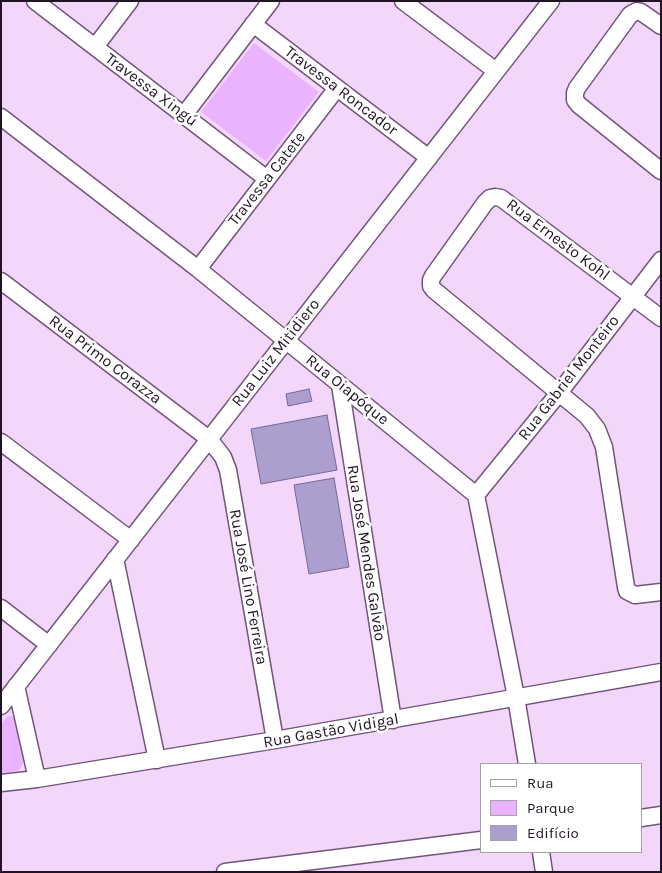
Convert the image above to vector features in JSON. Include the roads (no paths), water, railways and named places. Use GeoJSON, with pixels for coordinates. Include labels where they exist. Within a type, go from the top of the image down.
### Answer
{"type":"FeatureCollection","features":[{"type":"Feature","properties":{"kind":"street","name":"Travessa Xingú"},"geometry":{"type":"LineString","coordinates":[[35,1],[267,179]]}},
{"type":"Feature","properties":{"kind":"street"},"geometry":{"type":"LineString","coordinates":[[95,47],[130,1]]}},
{"type":"Feature","properties":{"kind":"street"},"geometry":{"type":"LineString","coordinates":[[184,115],[271,1]]}},
{"type":"Feature","properties":{"kind":"street","name":"Rua Luiz Mitidiero"},"geometry":{"type":"LineString","coordinates":[[1,706],[551,1]]}},
{"type":"Feature","properties":{"kind":"street"},"geometry":{"type":"LineString","coordinates":[[404,2],[496,71]]}},
{"type":"Feature","properties":{"kind":"street"},"geometry":{"type":"LineString","coordinates":[[661,26],[641,12],[633,12],[575,93],[579,105],[661,171]]}},
{"type":"Feature","properties":{"kind":"street","name":"Travessa Roncador"},"geometry":{"type":"LineString","coordinates":[[253,24],[428,158]]}},
{"type":"Feature","properties":{"kind":"street","name":"Travessa Catete"},"geometry":{"type":"LineString","coordinates":[[198,269],[337,88]]}},
{"type":"Feature","properties":{"kind":"street","name":"Rua Oiapóque"},"geometry":{"type":"LineString","coordinates":[[1,117],[198,269],[476,495]]}},
{"type":"Feature","properties":{"kind":"street","name":"Rua Ernesto Kohl"},"geometry":{"type":"LineString","coordinates":[[559,393],[431,286],[433,276],[490,198],[501,198],[661,318]]}},
{"type":"Feature","properties":{"kind":"street","name":"Rua Gabriel Monteiro"},"geometry":{"type":"LineString","coordinates":[[476,495],[559,393],[661,260]]}},
{"type":"Feature","properties":{"kind":"street","name":"Rua Primo Corazza"},"geometry":{"type":"LineString","coordinates":[[1,281],[209,439]]}},
{"type":"Feature","properties":{"kind":"street","name":"Rua José Mendes Galvão"},"geometry":{"type":"LineString","coordinates":[[340,385],[393,720]]}},
{"type":"Feature","properties":{"kind":"street"},"geometry":{"type":"LineString","coordinates":[[559,393],[587,416],[597,429],[604,447],[627,591],[635,595],[661,592]]}},
{"type":"Feature","properties":{"kind":"street","name":"Rua José Lino Ferreira"},"geometry":{"type":"LineString","coordinates":[[209,439],[223,458],[228,470],[274,740]]}},
{"type":"Feature","properties":{"kind":"street"},"geometry":{"type":"LineString","coordinates":[[1,442],[131,540]]}},
{"type":"Feature","properties":{"kind":"street"},"geometry":{"type":"LineString","coordinates":[[476,495],[516,697],[527,763]]}},
{"type":"Feature","properties":{"kind":"street"},"geometry":{"type":"LineString","coordinates":[[116,559],[157,760]]}},
{"type":"Feature","properties":{"kind":"street"},"geometry":{"type":"LineString","coordinates":[[1,608],[49,644]]}},
{"type":"Feature","properties":{"kind":"street","name":"Rua Gastão Vidigal"},"geometry":{"type":"LineString","coordinates":[[1,783],[37,780],[157,760],[661,672]]}},
{"type":"Feature","properties":{"kind":"street"},"geometry":{"type":"LineString","coordinates":[[16,686],[37,780]]}},
{"type":"Feature","properties":{"kind":"street"},"geometry":{"type":"LineString","coordinates":[[642,818],[661,815]]}},
{"type":"Feature","properties":{"kind":"street"},"geometry":{"type":"LineString","coordinates":[[225,872],[480,840]]}},
{"type":"Feature","properties":{"kind":"street"},"geometry":{"type":"LineString","coordinates":[[541,853],[544,872]]}}]}
